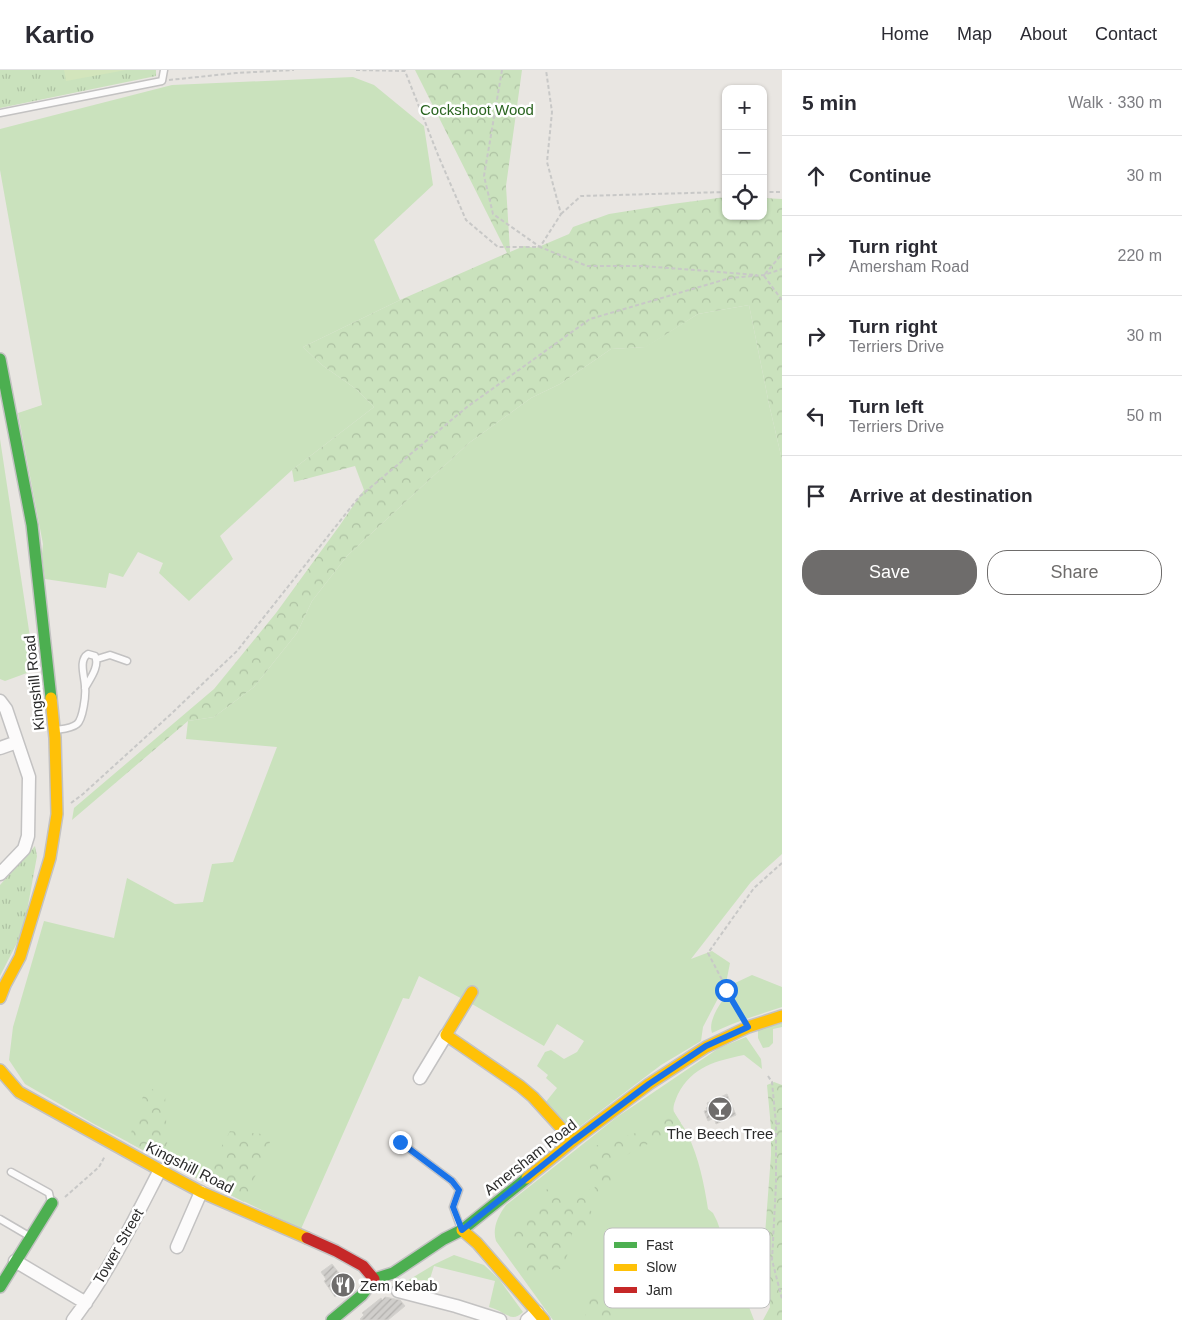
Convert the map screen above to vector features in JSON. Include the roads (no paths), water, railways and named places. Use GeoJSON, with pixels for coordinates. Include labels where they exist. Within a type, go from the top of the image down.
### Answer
{"type":"FeatureCollection","features":[{"type":"Feature","properties":{"kind":"street","name":"Kingshill Road"},"geometry":{"type":"LineString","coordinates":[[0,359],[32,525],[54,730],[57,814],[50,858],[20,957],[0,998]]}},
{"type":"Feature","properties":{"kind":"street"},"geometry":{"type":"LineString","coordinates":[[0,701],[6,709],[29,777],[28,836],[24,849],[0,874]]}},
{"type":"Feature","properties":{"kind":"street"},"geometry":{"type":"LineString","coordinates":[[0,748],[17,742]]}},
{"type":"Feature","properties":{"kind":"street"},"geometry":{"type":"LineString","coordinates":[[420,1078],[472,992]]}},
{"type":"Feature","properties":{"kind":"street","name":"Amersham Road"},"geometry":{"type":"LineString","coordinates":[[336,1319],[362,1295],[374,1280],[393,1273],[444,1239],[462,1230],[573,1141],[649,1084],[706,1046],[748,1027],[782,1016]]}},
{"type":"Feature","properties":{"kind":"street"},"geometry":{"type":"LineString","coordinates":[[446,1035],[533,1097],[573,1141]]}},
{"type":"Feature","properties":{"kind":"street","name":"Kingshill Road"},"geometry":{"type":"LineString","coordinates":[[1,1076],[19,1092],[201,1192],[336,1251],[363,1266],[374,1280]]}},
{"type":"Feature","properties":{"kind":"street","name":"Tower Street"},"geometry":{"type":"LineString","coordinates":[[73,1320],[86,1303],[124,1241],[160,1170]]}},
{"type":"Feature","properties":{"kind":"street"},"geometry":{"type":"LineString","coordinates":[[177,1246],[201,1192]]}},
{"type":"Feature","properties":{"kind":"street"},"geometry":{"type":"LineString","coordinates":[[0,1287],[52,1203]]}},
{"type":"Feature","properties":{"kind":"street"},"geometry":{"type":"LineString","coordinates":[[462,1230],[477,1243],[541,1316],[527,1320]]}},
{"type":"Feature","properties":{"kind":"street"},"geometry":{"type":"LineString","coordinates":[[15,1261],[86,1303]]}},
{"type":"Feature","properties":{"kind":"street"},"geometry":{"type":"LineString","coordinates":[[398,1291],[500,1320]]}},
{"type":"Feature","properties":{"kind":"lane"},"geometry":{"type":"LineString","coordinates":[[0,113],[162,81],[164,70]]}},
{"type":"Feature","properties":{"kind":"lane"},"geometry":{"type":"LineString","coordinates":[[54,730],[71,727],[80,721],[85,688],[83,660],[88,654],[95,656],[97,659]]}},
{"type":"Feature","properties":{"kind":"lane"},"geometry":{"type":"LineString","coordinates":[[97,659],[110,655],[127,661]]}},
{"type":"Feature","properties":{"kind":"lane"},"geometry":{"type":"LineString","coordinates":[[85,688],[97,664],[97,659]]}},
{"type":"Feature","properties":{"kind":"lane"},"geometry":{"type":"LineString","coordinates":[[400,1142],[452,1181],[459,1190],[453,1207],[462,1230]]}},
{"type":"Feature","properties":{"kind":"lane"},"geometry":{"type":"LineString","coordinates":[[11,1172],[49,1193],[52,1203]]}},
{"type":"Feature","properties":{"kind":"lane"},"geometry":{"type":"LineString","coordinates":[[0,1219],[30,1236]]}},
{"type":"Feature","properties":{"kind":"place","name":"The Beech Tree"},"geometry":{"type":"Point","coordinates":[720,1109]}},
{"type":"Feature","properties":{"kind":"place","name":"Zem Kebab"},"geometry":{"type":"Point","coordinates":[343,1285]}},
{"type":"Feature","properties":{"kind":"park label","name":"Cockshoot Wood"},"geometry":{"type":"Point","coordinates":[477,109]}}]}
